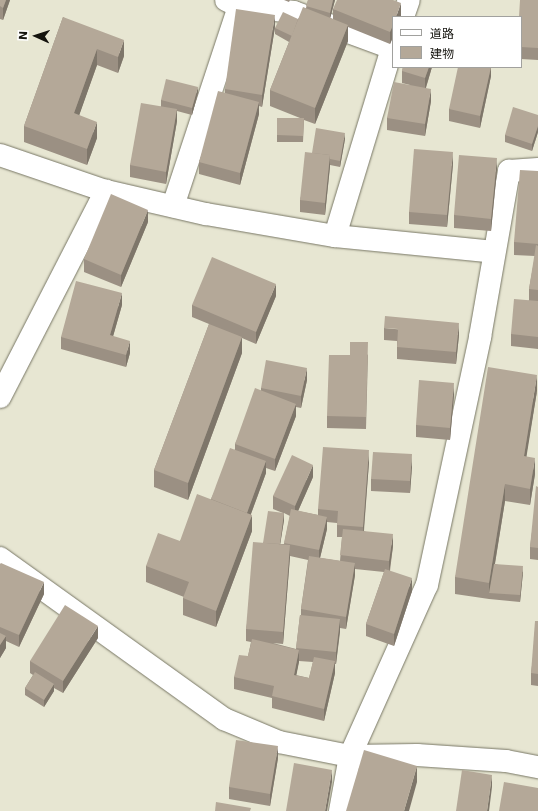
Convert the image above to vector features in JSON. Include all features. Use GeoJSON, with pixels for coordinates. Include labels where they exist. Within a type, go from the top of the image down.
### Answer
{"type":"FeatureCollection","features":[{"type":"Feature","properties":{"kind":"street"},"geometry":{"type":"LineString","coordinates":[[403,16],[409,0]]}},
{"type":"Feature","properties":{"kind":"street"},"geometry":{"type":"LineString","coordinates":[[173,206],[232,3],[294,12],[392,46],[335,236]]}},
{"type":"Feature","properties":{"kind":"street"},"geometry":{"type":"LineString","coordinates":[[0,155],[106,191],[173,206],[335,236],[494,252]]}},
{"type":"Feature","properties":{"kind":"street"},"geometry":{"type":"LineString","coordinates":[[340,811],[350,756],[427,585],[480,337],[509,171],[538,169]]}},
{"type":"Feature","properties":{"kind":"street"},"geometry":{"type":"LineString","coordinates":[[0,397],[106,191]]}},
{"type":"Feature","properties":{"kind":"street"},"geometry":{"type":"LineString","coordinates":[[0,558],[224,719],[279,742],[350,756],[424,756],[506,761],[538,767]]}},
{"type":"Feature","properties":{"kind":"building"},"geometry":{"type":"Polygon","coordinates":[[[0,0],[6,0],[3,8],[0,6],[0,0]]]}},
{"type":"Feature","properties":{"kind":"building"},"geometry":{"type":"Polygon","coordinates":[[[308,0],[333,0],[330,13],[306,6],[308,0]]]}},
{"type":"Feature","properties":{"kind":"building"},"geometry":{"type":"Polygon","coordinates":[[[337,0],[393,0],[401,3],[396,16],[392,16],[392,27],[390,32],[333,9],[337,0]]]}},
{"type":"Feature","properties":{"kind":"building"},"geometry":{"type":"Polygon","coordinates":[[[520,0],[538,0],[538,48],[522,47],[522,16],[519,16],[520,0]]]}},
{"type":"Feature","properties":{"kind":"building"},"geometry":{"type":"Polygon","coordinates":[[[303,7],[348,25],[315,108],[270,90],[303,7]]]}},
{"type":"Feature","properties":{"kind":"building"},"geometry":{"type":"Polygon","coordinates":[[[236,9],[275,15],[262,95],[225,89],[236,9]]]}},
{"type":"Feature","properties":{"kind":"building"},"geometry":{"type":"Polygon","coordinates":[[[283,12],[298,19],[292,36],[275,28],[283,12]]]}},
{"type":"Feature","properties":{"kind":"building"},"geometry":{"type":"Polygon","coordinates":[[[63,17],[124,40],[118,57],[97,49],[74,113],[97,122],[87,149],[24,126],[63,17]]]}},
{"type":"Feature","properties":{"kind":"building"},"geometry":{"type":"Polygon","coordinates":[[[403,68],[429,68],[425,78],[402,71],[403,68]]]}},
{"type":"Feature","properties":{"kind":"building"},"geometry":{"type":"Polygon","coordinates":[[[458,68],[491,68],[480,116],[449,109],[458,68]]]}},
{"type":"Feature","properties":{"kind":"building"},"geometry":{"type":"Polygon","coordinates":[[[166,79],[198,87],[192,108],[161,100],[166,79]]]}},
{"type":"Feature","properties":{"kind":"building"},"geometry":{"type":"Polygon","coordinates":[[[394,82],[431,89],[425,124],[387,118],[394,82]]]}},
{"type":"Feature","properties":{"kind":"building"},"geometry":{"type":"Polygon","coordinates":[[[218,91],[259,102],[240,173],[199,162],[218,91]]]}},
{"type":"Feature","properties":{"kind":"building"},"geometry":{"type":"Polygon","coordinates":[[[141,103],[177,109],[166,172],[130,165],[141,103]]]}},
{"type":"Feature","properties":{"kind":"building"},"geometry":{"type":"Polygon","coordinates":[[[513,107],[538,115],[538,126],[532,144],[505,135],[513,107]]]}},
{"type":"Feature","properties":{"kind":"building"},"geometry":{"type":"Polygon","coordinates":[[[277,118],[304,118],[303,136],[277,135],[277,118]]]}},
{"type":"Feature","properties":{"kind":"building"},"geometry":{"type":"Polygon","coordinates":[[[316,128],[345,133],[340,161],[330,159],[330,155],[312,153],[316,128]]]}},
{"type":"Feature","properties":{"kind":"building"},"geometry":{"type":"Polygon","coordinates":[[[414,149],[453,152],[447,215],[409,212],[414,149]]]}},
{"type":"Feature","properties":{"kind":"building"},"geometry":{"type":"Polygon","coordinates":[[[305,152],[330,155],[325,203],[300,200],[305,152]]]}},
{"type":"Feature","properties":{"kind":"building"},"geometry":{"type":"Polygon","coordinates":[[[459,155],[497,158],[491,219],[454,215],[459,155]]]}},
{"type":"Feature","properties":{"kind":"building"},"geometry":{"type":"Polygon","coordinates":[[[520,170],[538,171],[538,244],[514,242],[520,170]]]}},
{"type":"Feature","properties":{"kind":"building"},"geometry":{"type":"Polygon","coordinates":[[[111,194],[148,210],[121,275],[84,259],[111,194]]]}},
{"type":"Feature","properties":{"kind":"building"},"geometry":{"type":"Polygon","coordinates":[[[536,245],[538,246],[538,290],[529,289],[536,245]]]}},
{"type":"Feature","properties":{"kind":"building"},"geometry":{"type":"Polygon","coordinates":[[[212,257],[276,284],[256,332],[192,305],[212,257]]]}},
{"type":"Feature","properties":{"kind":"building"},"geometry":{"type":"Polygon","coordinates":[[[76,281],[122,293],[110,335],[130,341],[126,355],[61,337],[76,281]]]}},
{"type":"Feature","properties":{"kind":"building"},"geometry":{"type":"Polygon","coordinates":[[[514,299],[538,301],[538,337],[511,334],[514,299]]]}},
{"type":"Feature","properties":{"kind":"building"},"geometry":{"type":"Polygon","coordinates":[[[385,316],[459,323],[456,352],[397,347],[398,329],[384,328],[385,316]]]}},
{"type":"Feature","properties":{"kind":"building"},"geometry":{"type":"Polygon","coordinates":[[[209,324],[242,337],[188,483],[154,470],[209,324]]]}},
{"type":"Feature","properties":{"kind":"building"},"geometry":{"type":"Polygon","coordinates":[[[350,342],[368,342],[366,417],[327,416],[329,355],[350,355],[350,342]]]}},
{"type":"Feature","properties":{"kind":"building"},"geometry":{"type":"Polygon","coordinates":[[[266,360],[307,368],[301,396],[261,388],[266,360]]]}},
{"type":"Feature","properties":{"kind":"building"},"geometry":{"type":"Polygon","coordinates":[[[488,367],[537,375],[524,456],[535,458],[530,489],[505,484],[489,583],[455,577],[488,367]]]}},
{"type":"Feature","properties":{"kind":"building"},"geometry":{"type":"Polygon","coordinates":[[[419,380],[454,383],[450,428],[416,425],[419,380]]]}},
{"type":"Feature","properties":{"kind":"building"},"geometry":{"type":"Polygon","coordinates":[[[255,388],[296,404],[275,459],[235,444],[255,388]]]}},
{"type":"Feature","properties":{"kind":"building"},"geometry":{"type":"Polygon","coordinates":[[[323,447],[369,450],[363,527],[337,525],[338,511],[318,509],[323,447]]]}},
{"type":"Feature","properties":{"kind":"building"},"geometry":{"type":"Polygon","coordinates":[[[230,448],[266,461],[247,513],[211,499],[230,448]]]}},
{"type":"Feature","properties":{"kind":"building"},"geometry":{"type":"Polygon","coordinates":[[[373,452],[412,454],[410,481],[371,479],[373,452]]]}},
{"type":"Feature","properties":{"kind":"building"},"geometry":{"type":"Polygon","coordinates":[[[292,455],[313,465],[295,506],[273,496],[292,455]]]}},
{"type":"Feature","properties":{"kind":"building"},"geometry":{"type":"Polygon","coordinates":[[[536,486],[538,487],[538,548],[530,547],[536,486]]]}},
{"type":"Feature","properties":{"kind":"building"},"geometry":{"type":"Polygon","coordinates":[[[197,494],[252,515],[216,611],[183,598],[189,582],[146,566],[158,533],[180,541],[197,494]]]}},
{"type":"Feature","properties":{"kind":"building"},"geometry":{"type":"Polygon","coordinates":[[[291,509],[327,517],[319,550],[284,543],[291,509]]]}},
{"type":"Feature","properties":{"kind":"building"},"geometry":{"type":"Polygon","coordinates":[[[268,511],[284,513],[280,544],[263,543],[268,511]]]}},
{"type":"Feature","properties":{"kind":"building"},"geometry":{"type":"Polygon","coordinates":[[[343,529],[393,534],[389,561],[340,555],[343,529]]]}},
{"type":"Feature","properties":{"kind":"building"},"geometry":{"type":"Polygon","coordinates":[[[253,542],[290,545],[283,632],[246,629],[253,542]]]}},
{"type":"Feature","properties":{"kind":"building"},"geometry":{"type":"Polygon","coordinates":[[[309,556],[355,563],[346,617],[301,609],[309,556]]]}},
{"type":"Feature","properties":{"kind":"building"},"geometry":{"type":"Polygon","coordinates":[[[1,563],[44,582],[19,635],[0,627],[1,563]]]}},
{"type":"Feature","properties":{"kind":"building"},"geometry":{"type":"Polygon","coordinates":[[[494,564],[523,566],[520,595],[489,593],[494,564]]]}},
{"type":"Feature","properties":{"kind":"building"},"geometry":{"type":"Polygon","coordinates":[[[385,569],[412,578],[394,634],[366,624],[385,569]]]}},
{"type":"Feature","properties":{"kind":"building"},"geometry":{"type":"Polygon","coordinates":[[[65,605],[98,626],[63,681],[30,661],[65,605]]]}},
{"type":"Feature","properties":{"kind":"building"},"geometry":{"type":"Polygon","coordinates":[[[300,615],[340,619],[336,652],[296,648],[300,615]]]}},
{"type":"Feature","properties":{"kind":"building"},"geometry":{"type":"Polygon","coordinates":[[[535,621],[538,621],[538,674],[531,673],[535,621]]]}},
{"type":"Feature","properties":{"kind":"building"},"geometry":{"type":"Polygon","coordinates":[[[0,633],[6,636],[0,645],[0,633]]]}},
{"type":"Feature","properties":{"kind":"building"},"geometry":{"type":"Polygon","coordinates":[[[252,639],[299,650],[294,675],[309,678],[314,657],[335,661],[324,709],[272,696],[274,686],[234,677],[239,655],[248,656],[252,639]]]}},
{"type":"Feature","properties":{"kind":"building"},"geometry":{"type":"Polygon","coordinates":[[[35,672],[54,684],[44,700],[25,688],[35,672]]]}},
{"type":"Feature","properties":{"kind":"building"},"geometry":{"type":"Polygon","coordinates":[[[236,740],[278,746],[270,794],[229,787],[236,740]]]}},
{"type":"Feature","properties":{"kind":"building"},"geometry":{"type":"Polygon","coordinates":[[[364,750],[417,766],[404,811],[346,811],[364,750]]]}},
{"type":"Feature","properties":{"kind":"building"},"geometry":{"type":"Polygon","coordinates":[[[294,763],[332,770],[325,811],[286,811],[294,763]]]}},
{"type":"Feature","properties":{"kind":"building"},"geometry":{"type":"Polygon","coordinates":[[[462,770],[492,775],[487,811],[456,811],[462,770]]]}},
{"type":"Feature","properties":{"kind":"building"},"geometry":{"type":"Polygon","coordinates":[[[504,782],[538,788],[538,811],[499,811],[504,782]]]}},
{"type":"Feature","properties":{"kind":"building"},"geometry":{"type":"Polygon","coordinates":[[[216,802],[251,808],[250,811],[215,811],[216,802]]]}}]}
